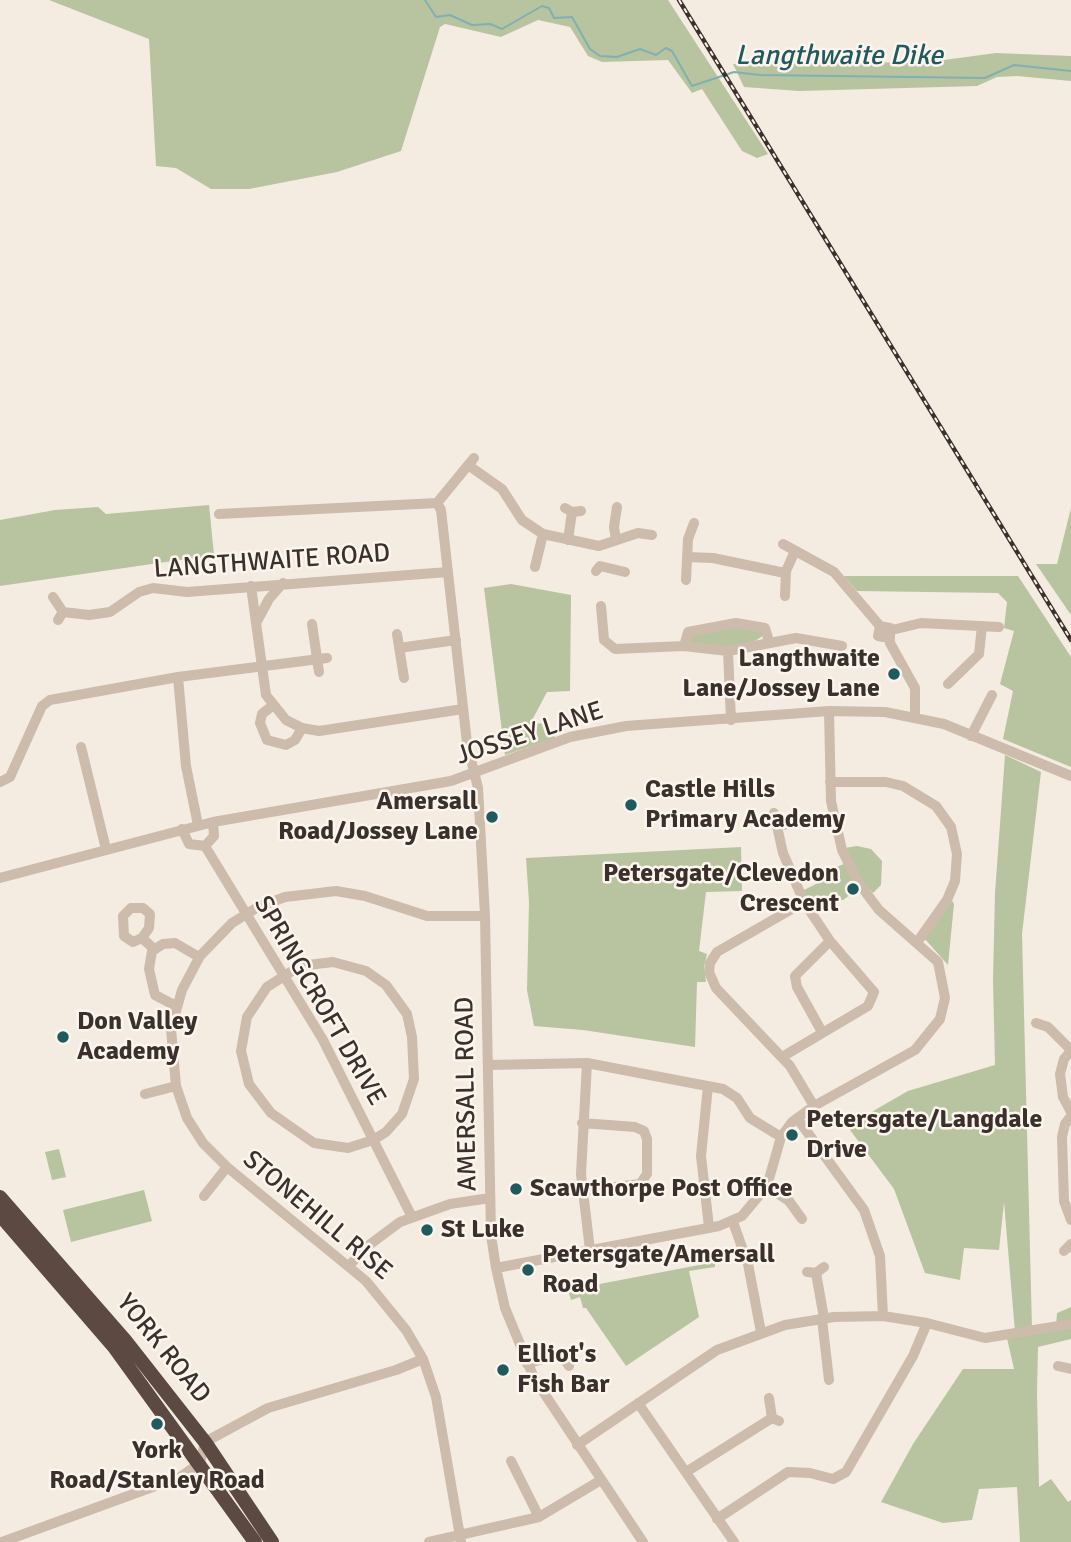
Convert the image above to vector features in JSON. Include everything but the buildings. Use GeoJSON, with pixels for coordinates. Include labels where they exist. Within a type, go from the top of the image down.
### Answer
{"type":"FeatureCollection","features":[{"type":"Feature","properties":{"kind":"highway","name":"YORK ROAD"},"geometry":{"type":"LineString","coordinates":[[0,1197],[95,1304],[205,1442],[272,1542]]}},
{"type":"Feature","properties":{"kind":"highway","name":"YORK ROAD"},"geometry":{"type":"LineString","coordinates":[[0,1215],[100,1329],[255,1542]]}},
{"type":"Feature","properties":{"kind":"street"},"geometry":{"type":"LineString","coordinates":[[219,514],[437,503],[471,462],[502,489],[522,520],[543,534],[599,545],[638,533],[652,535]]}},
{"type":"Feature","properties":{"kind":"street","name":"AMERSALL ROAD"},"geometry":{"type":"LineString","coordinates":[[437,503],[441,510],[467,743],[475,774],[485,916],[490,1198],[496,1268],[505,1308],[527,1364],[577,1445],[643,1542]]}},
{"type":"Feature","properties":{"kind":"street"},"geometry":{"type":"LineString","coordinates":[[616,540],[614,527],[617,508]]}},
{"type":"Feature","properties":{"kind":"street"},"geometry":{"type":"LineString","coordinates":[[568,540],[573,510]]}},
{"type":"Feature","properties":{"kind":"street"},"geometry":{"type":"LineString","coordinates":[[686,580],[693,523]]}},
{"type":"Feature","properties":{"kind":"street"},"geometry":{"type":"LineString","coordinates":[[535,567],[543,534]]}},
{"type":"Feature","properties":{"kind":"street"},"geometry":{"type":"LineString","coordinates":[[783,544],[834,572],[880,626],[878,636],[920,622],[999,627]]}},
{"type":"Feature","properties":{"kind":"street"},"geometry":{"type":"LineString","coordinates":[[599,545],[598,568],[625,572]]}},
{"type":"Feature","properties":{"kind":"street"},"geometry":{"type":"LineString","coordinates":[[785,596],[785,573],[795,551]]}},
{"type":"Feature","properties":{"kind":"street"},"geometry":{"type":"LineString","coordinates":[[687,557],[713,558],[785,573]]}},
{"type":"Feature","properties":{"kind":"street","name":"LANGTHWAITE ROAD"},"geometry":{"type":"LineString","coordinates":[[53,597],[61,616],[89,615],[110,612],[139,592],[153,588],[187,592],[448,572]]}},
{"type":"Feature","properties":{"kind":"street"},"geometry":{"type":"LineString","coordinates":[[256,623],[269,599],[283,583]]}},
{"type":"Feature","properties":{"kind":"street"},"geometry":{"type":"LineString","coordinates":[[251,586],[262,684],[272,706],[286,719],[302,728],[326,730],[463,709]]}},
{"type":"Feature","properties":{"kind":"street"},"geometry":{"type":"LineString","coordinates":[[601,606],[602,633],[610,647],[620,650],[684,646],[727,650],[796,638],[844,646]]}},
{"type":"Feature","properties":{"kind":"street"},"geometry":{"type":"LineString","coordinates":[[684,646],[688,632],[736,623],[765,628],[769,641]]}},
{"type":"Feature","properties":{"kind":"street"},"geometry":{"type":"LineString","coordinates":[[312,624],[322,659],[318,672]]}},
{"type":"Feature","properties":{"kind":"street"},"geometry":{"type":"LineString","coordinates":[[948,684],[961,668],[975,666],[981,650],[982,626]]}},
{"type":"Feature","properties":{"kind":"street"},"geometry":{"type":"LineString","coordinates":[[397,634],[404,678]]}},
{"type":"Feature","properties":{"kind":"street"},"geometry":{"type":"LineString","coordinates":[[890,634],[915,688],[915,715]]}},
{"type":"Feature","properties":{"kind":"street"},"geometry":{"type":"LineString","coordinates":[[399,648],[456,640]]}},
{"type":"Feature","properties":{"kind":"street"},"geometry":{"type":"LineString","coordinates":[[727,650],[731,720]]}},
{"type":"Feature","properties":{"kind":"street"},"geometry":{"type":"LineString","coordinates":[[0,782],[10,777],[42,706],[50,700],[178,677],[322,659]]}},
{"type":"Feature","properties":{"kind":"street"},"geometry":{"type":"LineString","coordinates":[[178,677],[186,766],[198,825]]}},
{"type":"Feature","properties":{"kind":"street"},"geometry":{"type":"LineString","coordinates":[[971,736],[992,695]]}},
{"type":"Feature","properties":{"kind":"street"},"geometry":{"type":"LineString","coordinates":[[272,706],[262,714],[260,723],[267,740],[286,745],[295,740],[302,728]]}},
{"type":"Feature","properties":{"kind":"street"},"geometry":{"type":"LineString","coordinates":[[496,1268],[733,1222],[751,1209],[767,1186],[781,1137],[797,1118],[915,1049],[936,1027],[945,998],[943,975],[938,962],[918,941],[879,910],[858,882],[842,850],[833,817],[829,711]]}},
{"type":"Feature","properties":{"kind":"street","name":"JOSSEY LANE"},"geometry":{"type":"LineString","coordinates":[[0,878],[213,821],[432,785],[475,774],[591,731],[658,723],[731,720],[829,711],[915,715],[1071,776]]}},
{"type":"Feature","properties":{"kind":"street"},"geometry":{"type":"LineString","coordinates":[[81,747],[106,849]]}},
{"type":"Feature","properties":{"kind":"street"},"geometry":{"type":"LineString","coordinates":[[830,782],[886,782],[903,786],[929,800],[951,827],[957,854],[955,881],[947,900],[918,941]]}},
{"type":"Feature","properties":{"kind":"street"},"geometry":{"type":"LineString","coordinates":[[775,813],[783,853],[804,902],[830,941],[872,988],[874,998],[868,1006],[782,1058]]}},
{"type":"Feature","properties":{"kind":"street"},"geometry":{"type":"LineString","coordinates":[[777,826],[833,817]]}},
{"type":"Feature","properties":{"kind":"street"},"geometry":{"type":"LineString","coordinates":[[205,846],[214,836],[213,821]]}},
{"type":"Feature","properties":{"kind":"street","name":"SPRINGCROFT DRIVE"},"geometry":{"type":"LineString","coordinates":[[182,829],[189,844],[205,846],[244,915],[323,1040],[412,1217]]}},
{"type":"Feature","properties":{"kind":"street","name":"STONEHILL RISE"},"geometry":{"type":"LineString","coordinates":[[460,1539],[442,1421],[423,1359],[389,1306],[349,1266],[227,1167],[194,1130],[176,1086],[171,1047],[176,1006],[199,957],[225,929],[244,915],[285,897],[336,891],[365,896],[427,916],[485,916]]}},
{"type":"Feature","properties":{"kind":"street"},"geometry":{"type":"LineString","coordinates":[[804,902],[718,952],[710,963],[711,981],[716,988],[782,1058],[814,1106]]}},
{"type":"Feature","properties":{"kind":"street"},"geometry":{"type":"LineString","coordinates":[[142,938],[154,949]]}},
{"type":"Feature","properties":{"kind":"street"},"geometry":{"type":"LineString","coordinates":[[822,1032],[796,987],[794,976],[830,941]]}},
{"type":"Feature","properties":{"kind":"street"},"geometry":{"type":"LineString","coordinates":[[176,1006],[155,995],[149,969],[150,955],[163,944],[175,943],[199,957]]}},
{"type":"Feature","properties":{"kind":"street"},"geometry":{"type":"LineString","coordinates":[[333,962],[354,966],[386,985],[407,1014],[412,1037],[413,1089],[402,1114],[386,1132],[373,1140],[348,1148],[314,1143],[271,1113],[254,1094],[243,1065],[243,1031],[255,1001],[282,975],[310,964],[333,962]]}},
{"type":"Feature","properties":{"kind":"street"},"geometry":{"type":"LineString","coordinates":[[1036,1023],[1048,1027],[1071,1051],[1064,1059],[1060,1074],[1063,1097],[1071,1114],[1062,1137],[1064,1201],[1071,1220]]}},
{"type":"Feature","properties":{"kind":"street"},"geometry":{"type":"LineString","coordinates":[[587,1063],[582,1123],[582,1191],[590,1251]]}},
{"type":"Feature","properties":{"kind":"street"},"geometry":{"type":"LineString","coordinates":[[488,1065],[587,1063],[708,1086],[730,1093],[750,1118],[781,1137]]}},
{"type":"Feature","properties":{"kind":"street"},"geometry":{"type":"LineString","coordinates":[[145,1094],[176,1086]]}},
{"type":"Feature","properties":{"kind":"street"},"geometry":{"type":"LineString","coordinates":[[708,1086],[701,1163],[709,1227]]}},
{"type":"Feature","properties":{"kind":"street"},"geometry":{"type":"LineString","coordinates":[[797,1118],[864,1210],[880,1256],[883,1316]]}},
{"type":"Feature","properties":{"kind":"street"},"geometry":{"type":"LineString","coordinates":[[582,1123],[635,1127],[644,1131],[648,1139],[647,1174],[640,1184],[582,1191]]}},
{"type":"Feature","properties":{"kind":"street"},"geometry":{"type":"LineString","coordinates":[[204,1196],[227,1167]]}},
{"type":"Feature","properties":{"kind":"street"},"geometry":{"type":"LineString","coordinates":[[767,1186],[789,1200],[802,1219]]}},
{"type":"Feature","properties":{"kind":"street"},"geometry":{"type":"LineString","coordinates":[[349,1266],[365,1248],[412,1217],[450,1204],[490,1198]]}},
{"type":"Feature","properties":{"kind":"street"},"geometry":{"type":"LineString","coordinates":[[733,1222],[748,1264],[761,1332]]}},
{"type":"Feature","properties":{"kind":"street"},"geometry":{"type":"LineString","coordinates":[[816,1271],[829,1380]]}},
{"type":"Feature","properties":{"kind":"street"},"geometry":{"type":"LineString","coordinates":[[577,1445],[718,1350],[761,1332],[823,1318],[883,1316],[927,1323],[985,1338],[1071,1324]]}},
{"type":"Feature","properties":{"kind":"street"},"geometry":{"type":"LineString","coordinates":[[717,1519],[788,1472],[810,1472],[832,1479],[846,1472],[914,1356],[927,1323]]}},
{"type":"Feature","properties":{"kind":"street"},"geometry":{"type":"LineString","coordinates":[[527,1364],[560,1353],[569,1366]]}},
{"type":"Feature","properties":{"kind":"street"},"geometry":{"type":"LineString","coordinates":[[2,1542],[180,1477],[200,1463],[205,1442],[268,1408],[396,1370],[423,1359]]}},
{"type":"Feature","properties":{"kind":"street"},"geometry":{"type":"LineString","coordinates":[[1058,1366],[1071,1369]]}},
{"type":"Feature","properties":{"kind":"street"},"geometry":{"type":"LineString","coordinates":[[686,1472],[776,1419],[769,1398]]}},
{"type":"Feature","properties":{"kind":"street"},"geometry":{"type":"LineString","coordinates":[[638,1403],[734,1542]]}},
{"type":"Feature","properties":{"kind":"street"},"geometry":{"type":"LineString","coordinates":[[511,1461],[539,1517]]}},
{"type":"Feature","properties":{"kind":"street"},"geometry":{"type":"LineString","coordinates":[[429,1542],[460,1539],[539,1517],[601,1480]]}},
{"type":"Feature","properties":{"kind":"green space"},"geometry":{"type":"Polygon","coordinates":[[[49,0],[668,0],[768,154],[757,158],[742,151],[702,89],[692,93],[668,60],[602,62],[588,56],[570,27],[538,20],[501,37],[445,24],[440,27],[401,151],[337,172],[249,189],[211,189],[176,168],[156,166],[149,39],[49,0]]]}},
{"type":"Feature","properties":{"kind":"green space"},"geometry":{"type":"Polygon","coordinates":[[[996,53],[1071,56],[1071,81],[1017,76],[997,77],[977,86],[799,91],[744,87],[733,64],[929,62],[996,53]]]}},
{"type":"Feature","properties":{"kind":"green space"},"geometry":{"type":"Polygon","coordinates":[[[209,505],[214,555],[0,586],[0,520],[55,510],[98,507],[106,514],[209,505]]]}},
{"type":"Feature","properties":{"kind":"green space"},"geometry":{"type":"Polygon","coordinates":[[[1071,508],[1071,615],[1036,564],[1057,564],[1071,508]]]}},
{"type":"Feature","properties":{"kind":"green space"},"geometry":{"type":"Polygon","coordinates":[[[844,576],[1018,576],[1071,657],[1071,767],[1003,739],[1013,691],[1000,684],[1014,631],[1004,628],[1007,602],[998,593],[857,591],[844,576]]]}},
{"type":"Feature","properties":{"kind":"green space"},"geometry":{"type":"Polygon","coordinates":[[[511,584],[571,595],[570,691],[547,692],[530,724],[548,723],[555,738],[505,755],[484,588],[511,584]]]}},
{"type":"Feature","properties":{"kind":"green space"},"geometry":{"type":"Polygon","coordinates":[[[721,626],[762,630],[764,635],[755,641],[727,647],[690,644],[687,636],[721,626]]]}},
{"type":"Feature","properties":{"kind":"green space"},"geometry":{"type":"Polygon","coordinates":[[[1005,755],[1041,772],[1022,934],[1032,1329],[1056,1326],[1057,1313],[1071,1307],[1071,1339],[1038,1347],[1037,1393],[1039,1487],[1051,1479],[1068,1502],[1071,1500],[1071,1542],[1020,1542],[1017,1487],[979,1489],[972,1520],[943,1523],[881,1502],[913,1444],[963,1369],[1014,1369],[1006,1334],[1015,1332],[1004,1202],[999,1250],[964,1248],[960,1280],[925,1273],[894,1189],[847,1126],[908,1091],[995,1065],[995,893],[1005,755]]]}},
{"type":"Feature","properties":{"kind":"green space"},"geometry":{"type":"Polygon","coordinates":[[[857,846],[871,849],[882,861],[881,885],[873,893],[856,874],[845,848],[857,846]]]}},
{"type":"Feature","properties":{"kind":"green space"},"geometry":{"type":"Polygon","coordinates":[[[741,847],[742,891],[706,892],[699,951],[707,954],[704,967],[706,982],[697,982],[695,1047],[583,1030],[534,1026],[527,990],[529,902],[526,858],[741,847]]]}},
{"type":"Feature","properties":{"kind":"green space"},"geometry":{"type":"Polygon","coordinates":[[[844,864],[858,889],[843,900],[828,899],[813,910],[802,891],[818,883],[826,871],[844,864]]]}},
{"type":"Feature","properties":{"kind":"green space"},"geometry":{"type":"Polygon","coordinates":[[[951,899],[954,904],[948,965],[924,938],[951,899]]]}},
{"type":"Feature","properties":{"kind":"green space"},"geometry":{"type":"Polygon","coordinates":[[[59,1149],[66,1177],[52,1180],[45,1152],[59,1149]]]}},
{"type":"Feature","properties":{"kind":"green space"},"geometry":{"type":"Polygon","coordinates":[[[144,1190],[152,1221],[71,1242],[63,1210],[144,1190]]]}},
{"type":"Feature","properties":{"kind":"green space"},"geometry":{"type":"Polygon","coordinates":[[[715,1262],[715,1267],[689,1271],[699,1317],[626,1366],[586,1308],[583,1308],[580,1297],[571,1300],[568,1290],[715,1262]]]}},
{"type":"Feature","properties":{"kind":"waterway","name":"Langthwaite Dike"},"geometry":{"type":"LineString","coordinates":[[425,0],[436,17],[450,15],[472,25],[490,24],[502,29],[542,6],[549,8],[554,18],[572,17],[590,49],[600,56],[617,57],[640,49],[656,55],[666,48],[672,51],[692,86],[734,72],[760,75],[985,78],[1014,65],[1071,71]]}},
{"type":"Feature","properties":{"kind":"railway"},"geometry":{"type":"LineString","coordinates":[[679,0],[1071,640]]}},
{"type":"Feature","properties":{"kind":"place","name":"Langthwaite Lane/Jossey Lane"},"geometry":{"type":"Point","coordinates":[894,674]}},
{"type":"Feature","properties":{"kind":"place","name":"Castle Hills Primary Academy"},"geometry":{"type":"Point","coordinates":[631,805]}},
{"type":"Feature","properties":{"kind":"place","name":"Amersall Road/Jossey Lane"},"geometry":{"type":"Point","coordinates":[492,817]}},
{"type":"Feature","properties":{"kind":"place","name":"Petersgate/Clevedon Crescent"},"geometry":{"type":"Point","coordinates":[853,889]}},
{"type":"Feature","properties":{"kind":"place","name":"Don Valley Academy"},"geometry":{"type":"Point","coordinates":[63,1037]}},
{"type":"Feature","properties":{"kind":"place","name":"Petersgate/Langdale Drive"},"geometry":{"type":"Point","coordinates":[792,1135]}},
{"type":"Feature","properties":{"kind":"place","name":"Scawthorpe Post Office"},"geometry":{"type":"Point","coordinates":[516,1189]}},
{"type":"Feature","properties":{"kind":"place","name":"St Luke"},"geometry":{"type":"Point","coordinates":[427,1230]}},
{"type":"Feature","properties":{"kind":"place","name":"Petersgate/Amersall Road"},"geometry":{"type":"Point","coordinates":[528,1270]}},
{"type":"Feature","properties":{"kind":"place","name":"Elliot's Fish Bar"},"geometry":{"type":"Point","coordinates":[503,1370]}},
{"type":"Feature","properties":{"kind":"place","name":"York Road/Stanley Road"},"geometry":{"type":"Point","coordinates":[157,1424]}}]}
